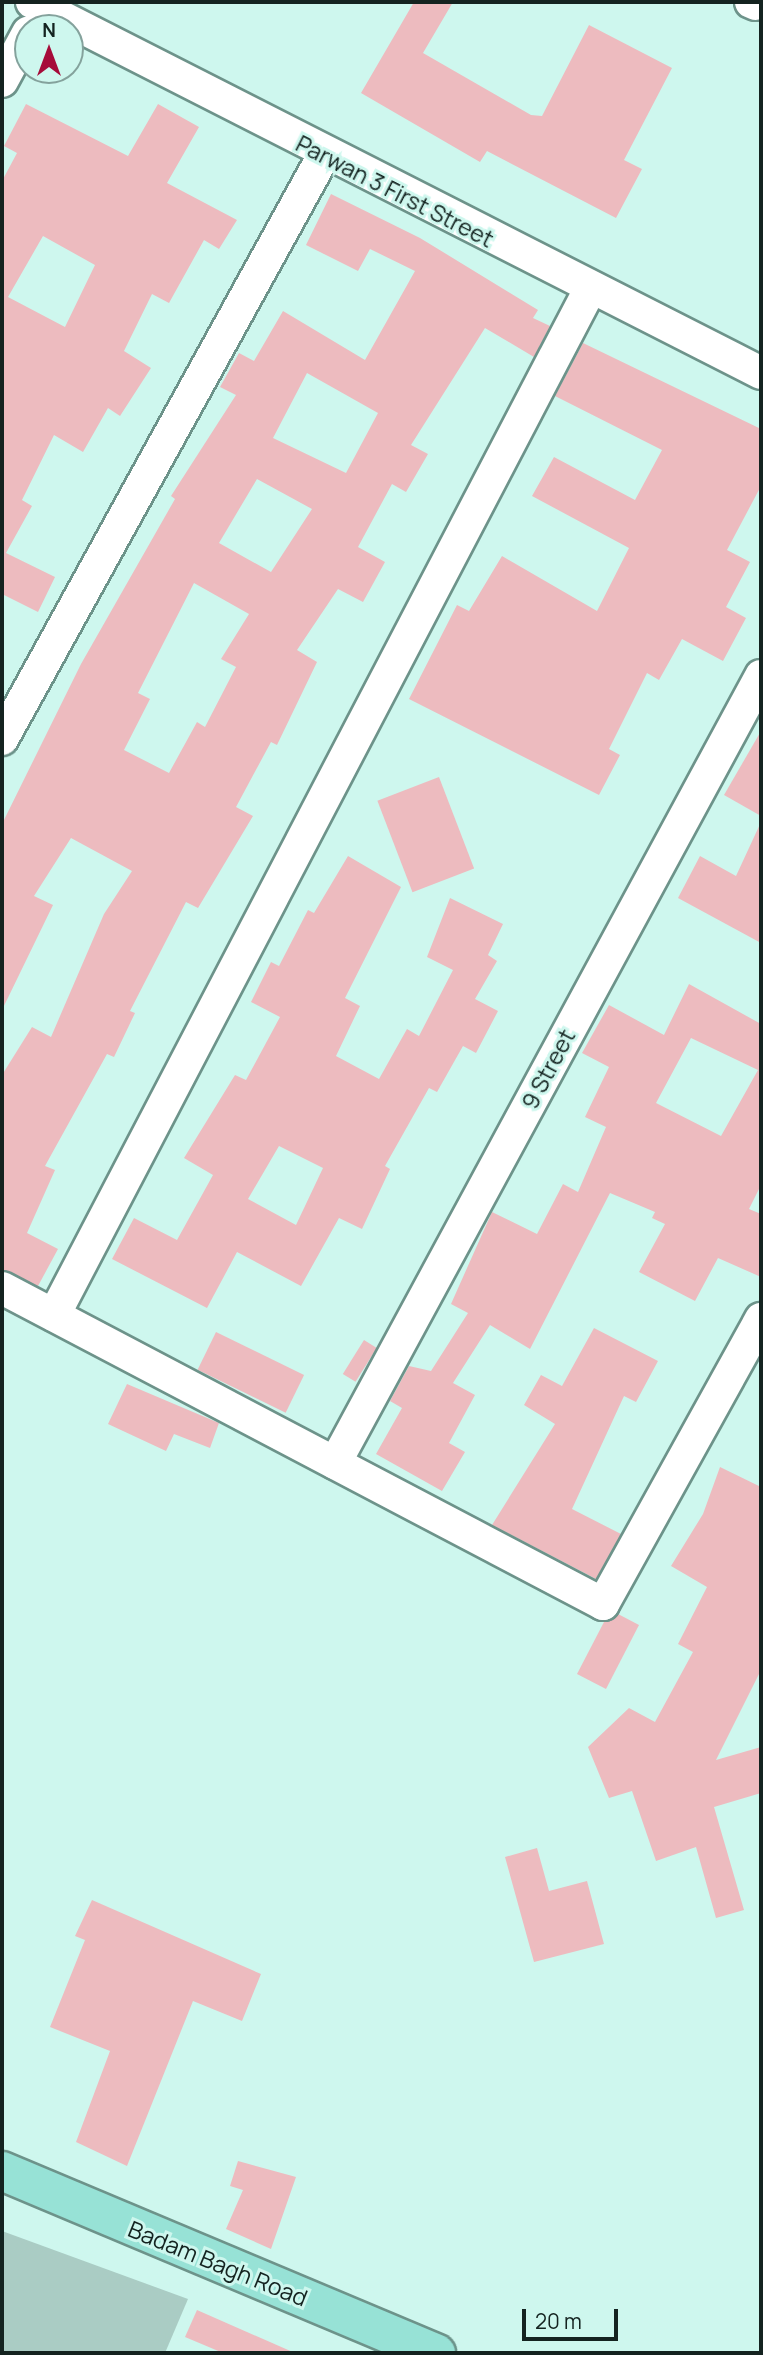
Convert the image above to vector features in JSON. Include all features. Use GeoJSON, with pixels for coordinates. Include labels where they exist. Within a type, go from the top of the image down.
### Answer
{"type":"FeatureCollection","features":[{"type":"Feature","properties":{"kind":"main road","name":"Badam Bagh Road"},"geometry":{"type":"LineString","coordinates":[[2,2171],[436,2353]]}},
{"type":"Feature","properties":{"kind":"street","name":"Parwan 3 First Street"},"geometry":{"type":"LineString","coordinates":[[84,41],[324,155],[589,290],[761,373]]}},
{"type":"Feature","properties":{"kind":"street"},"geometry":{"type":"LineString","coordinates":[[2,80],[14,56]]}},
{"type":"Feature","properties":{"kind":"street"},"geometry":{"type":"LineString","coordinates":[[2,739],[324,155]]}},
{"type":"Feature","properties":{"kind":"street"},"geometry":{"type":"LineString","coordinates":[[54,1315],[589,290]]}},
{"type":"Feature","properties":{"kind":"street","name":"9 Street"},"geometry":{"type":"LineString","coordinates":[[335,1463],[761,676]]}},
{"type":"Feature","properties":{"kind":"street"},"geometry":{"type":"LineString","coordinates":[[2,1288],[603,1604],[761,1319]]}},
{"type":"Feature","properties":{"kind":"shaded area"},"geometry":{"type":"Polygon","coordinates":[[[2,2231],[188,2299],[165,2353],[2,2353],[2,2231]]]}},
{"type":"Feature","properties":{"kind":"building"},"geometry":{"type":"Polygon","coordinates":[[[414,2],[453,2],[423,53],[531,115],[542,116],[589,25],[672,68],[624,160],[642,169],[616,218],[487,151],[480,162],[361,93],[414,2]]]}},
{"type":"Feature","properties":{"kind":"building"},"geometry":{"type":"Polygon","coordinates":[[[26,104],[128,156],[158,104],[199,127],[167,183],[237,220],[219,249],[204,240],[169,303],[152,294],[124,351],[151,368],[120,416],[108,408],[83,452],[54,435],[22,500],[32,506],[6,553],[55,577],[38,612],[2,594],[2,181],[17,153],[4,146],[26,104]],[[43,236],[8,297],[65,327],[95,265],[43,236]]]}},
{"type":"Feature","properties":{"kind":"building"},"geometry":{"type":"Polygon","coordinates":[[[331,194],[420,238],[538,310],[533,318],[550,326],[534,357],[485,328],[411,445],[428,454],[406,492],[392,484],[358,547],[385,562],[363,602],[338,589],[297,650],[317,662],[277,745],[271,742],[236,807],[253,816],[198,908],[186,902],[130,1011],[135,1013],[114,1057],[107,1054],[45,1166],[55,1170],[27,1233],[58,1249],[38,1286],[2,1270],[2,1075],[32,1027],[51,1037],[104,914],[132,871],[71,838],[34,896],[53,905],[2,1010],[2,824],[81,664],[175,499],[171,496],[236,395],[220,387],[239,353],[254,361],[283,311],[365,360],[415,271],[370,249],[358,271],[306,245],[331,194]],[[307,373],[273,438],[346,473],[378,413],[307,373]],[[257,479],[219,543],[271,572],[312,509],[257,479]],[[194,583],[138,693],[150,699],[124,750],[169,773],[197,722],[205,727],[236,667],[221,659],[249,614],[194,583]]]}},
{"type":"Feature","properties":{"kind":"building"},"geometry":{"type":"Polygon","coordinates":[[[583,343],[761,429],[761,486],[727,550],[750,562],[726,607],[746,618],[723,661],[682,639],[659,680],[647,673],[609,749],[620,755],[599,795],[409,699],[457,605],[469,611],[502,556],[597,611],[629,548],[532,496],[554,457],[635,500],[662,450],[555,396],[583,343]]]}},
{"type":"Feature","properties":{"kind":"building"},"geometry":{"type":"Polygon","coordinates":[[[761,731],[761,816],[724,795],[761,731]]]}},
{"type":"Feature","properties":{"kind":"building"},"geometry":{"type":"Polygon","coordinates":[[[439,777],[474,868],[413,892],[377,801],[439,777]]]}},
{"type":"Feature","properties":{"kind":"building"},"geometry":{"type":"Polygon","coordinates":[[[761,822],[761,943],[678,898],[700,856],[736,876],[761,822]]]}},
{"type":"Feature","properties":{"kind":"building"},"geometry":{"type":"Polygon","coordinates":[[[348,856],[401,887],[345,998],[360,1006],[336,1056],[379,1079],[407,1029],[419,1036],[453,970],[427,957],[450,898],[503,924],[488,955],[497,961],[475,999],[498,1011],[476,1053],[463,1046],[437,1092],[429,1088],[385,1166],[390,1169],[362,1229],[339,1218],[301,1286],[237,1252],[207,1308],[112,1259],[134,1218],[177,1240],[213,1175],[184,1158],[235,1075],[246,1080],[280,1017],[251,1002],[271,962],[279,966],[308,910],[314,913],[348,856]],[[279,1146],[248,1199],[296,1225],[323,1168],[279,1146]]]}},
{"type":"Feature","properties":{"kind":"building"},"geometry":{"type":"Polygon","coordinates":[[[689,984],[761,1024],[761,1185],[749,1209],[761,1214],[761,1277],[718,1258],[695,1301],[639,1272],[665,1224],[652,1218],[655,1212],[610,1193],[530,1349],[490,1325],[453,1383],[475,1395],[449,1443],[465,1452],[442,1491],[376,1454],[402,1408],[390,1401],[409,1366],[431,1371],[468,1313],[451,1304],[492,1212],[537,1234],[563,1184],[578,1192],[606,1127],[585,1117],[609,1067],[582,1053],[609,1005],[664,1035],[689,984]],[[691,1038],[656,1103],[721,1136],[758,1070],[691,1038]]]}},
{"type":"Feature","properties":{"kind":"building"},"geometry":{"type":"Polygon","coordinates":[[[594,1328],[658,1361],[636,1402],[624,1396],[572,1509],[621,1534],[596,1579],[492,1525],[555,1424],[524,1405],[541,1375],[562,1386],[594,1328]]]}},
{"type":"Feature","properties":{"kind":"building"},"geometry":{"type":"Polygon","coordinates":[[[216,1332],[304,1375],[286,1413],[198,1370],[216,1332]]]}},
{"type":"Feature","properties":{"kind":"building"},"geometry":{"type":"Polygon","coordinates":[[[364,1340],[377,1348],[356,1382],[343,1374],[364,1340]]]}},
{"type":"Feature","properties":{"kind":"building"},"geometry":{"type":"Polygon","coordinates":[[[127,1384],[219,1423],[210,1448],[174,1434],[166,1451],[108,1424],[127,1384]]]}},
{"type":"Feature","properties":{"kind":"building"},"geometry":{"type":"Polygon","coordinates":[[[720,1467],[761,1487],[761,1670],[716,1760],[761,1747],[761,1793],[714,1807],[744,1910],[716,1918],[696,1847],[656,1861],[632,1791],[609,1798],[588,1747],[629,1708],[655,1722],[693,1652],[678,1644],[707,1587],[671,1566],[703,1514],[720,1467]]]}},
{"type":"Feature","properties":{"kind":"building"},"geometry":{"type":"Polygon","coordinates":[[[618,1614],[639,1625],[606,1689],[577,1674],[604,1622],[618,1614]]]}},
{"type":"Feature","properties":{"kind":"building"},"geometry":{"type":"Polygon","coordinates":[[[537,1848],[549,1891],[587,1881],[604,1944],[534,1962],[505,1857],[537,1848]]]}},
{"type":"Feature","properties":{"kind":"building"},"geometry":{"type":"Polygon","coordinates":[[[92,1900],[261,1974],[242,2021],[193,2001],[127,2166],[76,2142],[110,2051],[50,2027],[85,1940],[75,1936],[92,1900]]]}},
{"type":"Feature","properties":{"kind":"building"},"geometry":{"type":"Polygon","coordinates":[[[238,2161],[296,2177],[271,2249],[226,2229],[243,2190],[230,2186],[238,2161]]]}},
{"type":"Feature","properties":{"kind":"building"},"geometry":{"type":"Polygon","coordinates":[[[197,2310],[295,2353],[223,2353],[185,2337],[197,2310]]]}}]}
